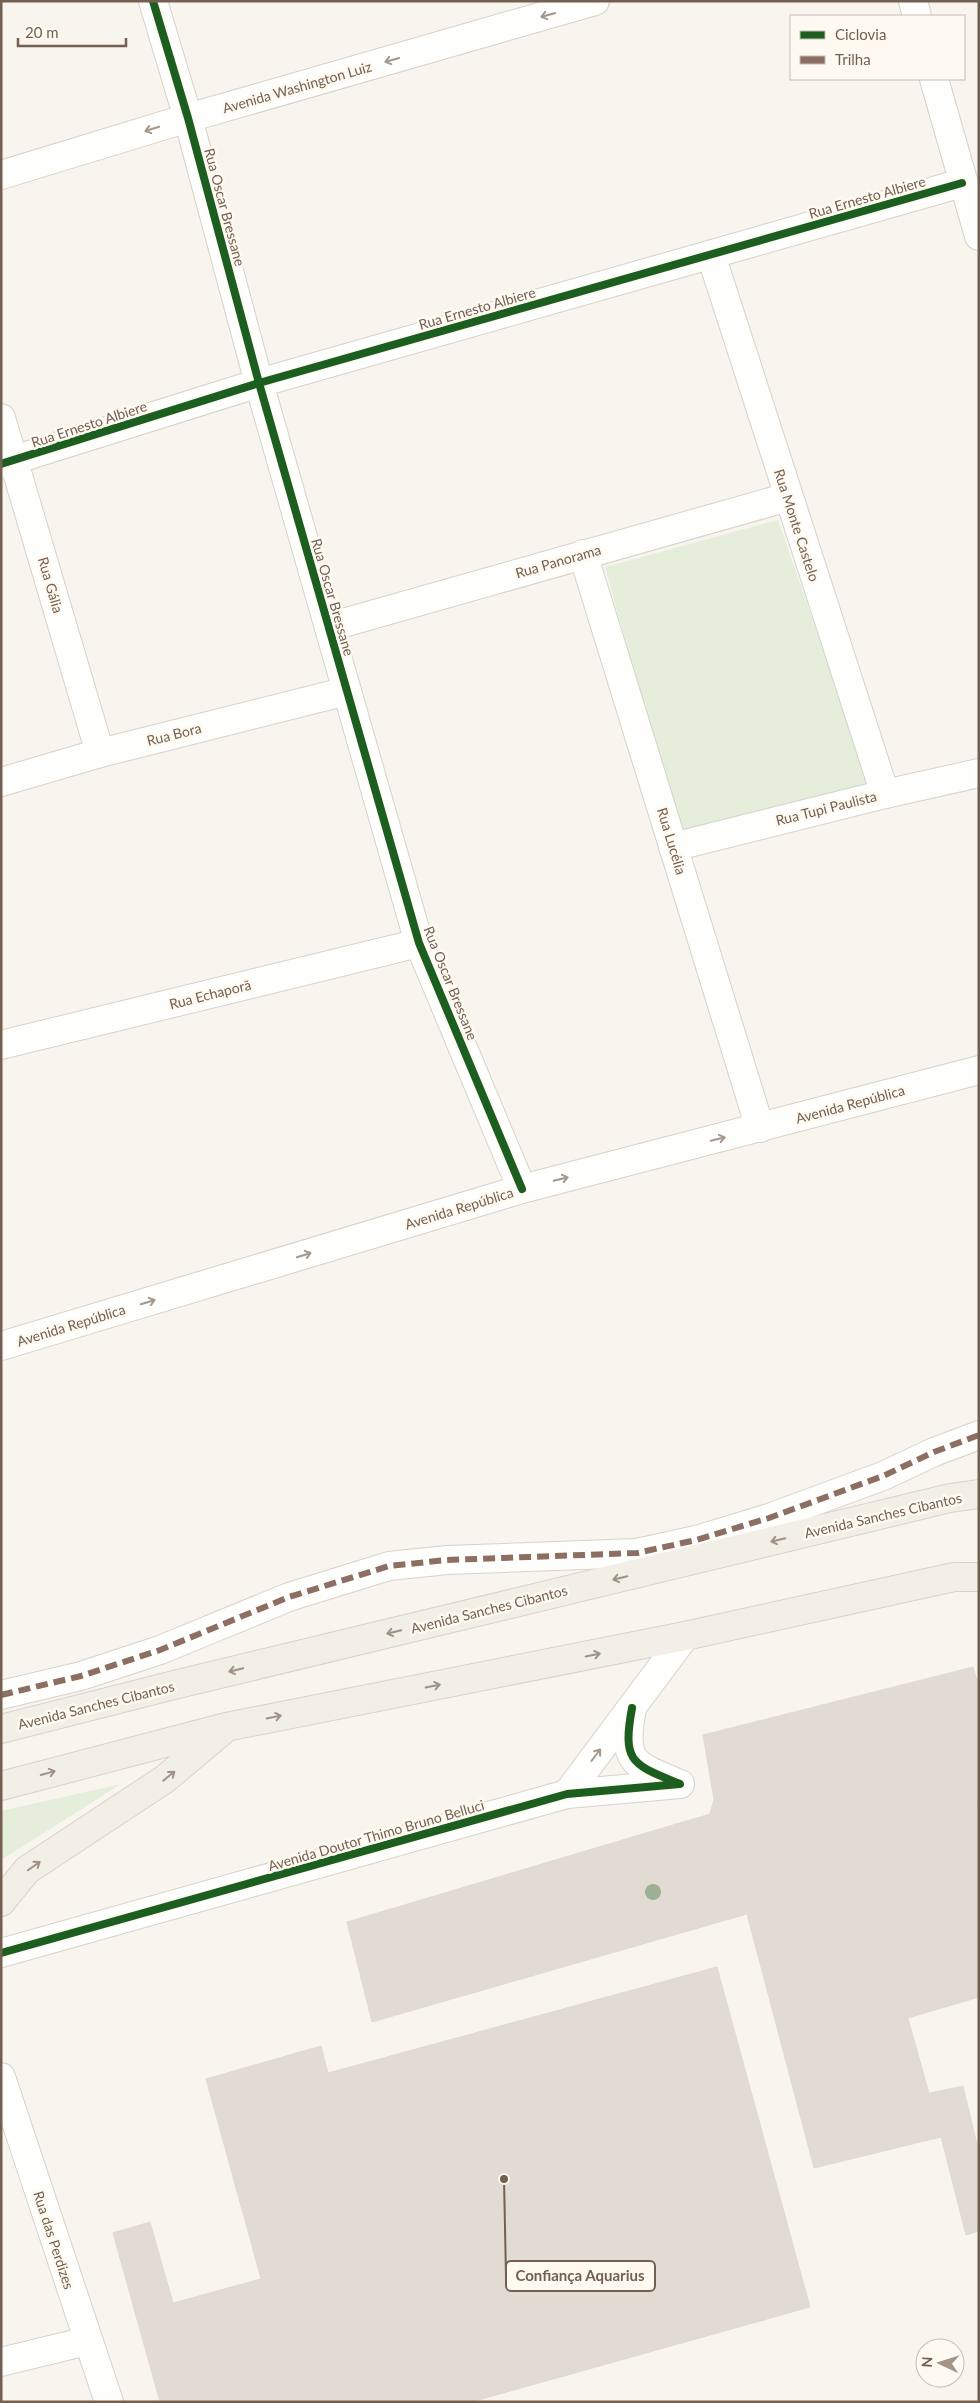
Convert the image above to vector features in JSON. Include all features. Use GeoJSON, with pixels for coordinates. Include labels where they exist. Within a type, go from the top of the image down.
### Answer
{"type":"FeatureCollection","features":[{"type":"Feature","properties":{"kind":"main road","name":"Avenida Sanches Cibantos"},"geometry":{"type":"LineString","coordinates":[[1,1729],[184,1682],[931,1503],[979,1494]]}},
{"type":"Feature","properties":{"kind":"main road"},"geometry":{"type":"LineString","coordinates":[[1,1786],[226,1727],[685,1636],[954,1577],[979,1577]]}},
{"type":"Feature","properties":{"kind":"main road"},"geometry":{"type":"LineString","coordinates":[[1,1902],[27,1870],[164,1780],[226,1727]]}},
{"type":"Feature","properties":{"kind":"street","name":"Rua Oscar Bressane"},"geometry":{"type":"LineString","coordinates":[[153,1],[188,118],[259,383],[419,943],[522,1189]]}},
{"type":"Feature","properties":{"kind":"street","name":"Avenida Washington Luiz"},"geometry":{"type":"LineString","coordinates":[[1,175],[188,118],[595,1]]}},
{"type":"Feature","properties":{"kind":"street"},"geometry":{"type":"LineString","coordinates":[[913,1],[917,15]]}},
{"type":"Feature","properties":{"kind":"street"},"geometry":{"type":"LineString","coordinates":[[934,80],[962,183],[979,236]]}},
{"type":"Feature","properties":{"kind":"street","name":"Rua Ernesto Albiere"},"geometry":{"type":"LineString","coordinates":[[8,463],[259,383],[962,183]]}},
{"type":"Feature","properties":{"kind":"street","name":"Rua Monte Castelo"},"geometry":{"type":"LineString","coordinates":[[711,255],[885,794]]}},
{"type":"Feature","properties":{"kind":"street","name":"Rua Gália"},"geometry":{"type":"LineString","coordinates":[[1,418],[8,463],[100,753]]}},
{"type":"Feature","properties":{"kind":"street","name":"Rua Panorama"},"geometry":{"type":"LineString","coordinates":[[329,627],[788,497]]}},
{"type":"Feature","properties":{"kind":"street","name":"Rua Lucélia"},"geometry":{"type":"LineString","coordinates":[[583,554],[760,1128]]}},
{"type":"Feature","properties":{"kind":"street","name":"Rua Bora"},"geometry":{"type":"LineString","coordinates":[[1,782],[100,753],[347,691]]}},
{"type":"Feature","properties":{"kind":"street","name":"Rua Tupi Paulista"},"geometry":{"type":"LineString","coordinates":[[673,847],[885,794],[979,773]]}},
{"type":"Feature","properties":{"kind":"street","name":"Rua Echaporã"},"geometry":{"type":"LineString","coordinates":[[1,1045],[419,943]]}},
{"type":"Feature","properties":{"kind":"street","name":"Avenida República"},"geometry":{"type":"LineString","coordinates":[[1,1346],[522,1189],[979,1070]]}},
{"type":"Feature","properties":{"kind":"street"},"geometry":{"type":"LineString","coordinates":[[1,1695],[81,1676],[160,1650],[289,1596],[389,1566],[447,1560],[637,1553],[696,1540],[786,1512],[883,1476],[934,1452],[979,1435]]}},
{"type":"Feature","properties":{"kind":"street"},"geometry":{"type":"LineString","coordinates":[[567,1794],[685,1636]]}},
{"type":"Feature","properties":{"kind":"street","name":"Avenida Doutor Thimo Bruno Belluci"},"geometry":{"type":"LineString","coordinates":[[1,1953],[567,1794],[680,1784],[644,1769],[632,1757],[627,1736],[632,1708]]}},
{"type":"Feature","properties":{"kind":"street","name":"Rua das Perdizes"},"geometry":{"type":"LineString","coordinates":[[1,2077],[87,2341],[109,2402]]}},
{"type":"Feature","properties":{"kind":"street"},"geometry":{"type":"LineString","coordinates":[[1,2362],[87,2341]]}},
{"type":"Feature","properties":{"kind":"green space"},"geometry":{"type":"Polygon","coordinates":[[[778,520],[870,783],[679,837],[605,567],[778,520]]]}},
{"type":"Feature","properties":{"kind":"green space"},"geometry":{"type":"Polygon","coordinates":[[[121,1784],[1,1860],[1,1811],[121,1784]]]}},
{"type":"Feature","properties":{"kind":"building"},"geometry":{"type":"Polygon","coordinates":[[[973,1667],[979,1688],[979,1997],[908,2018],[941,2137],[814,2168],[747,1914],[372,2022],[347,1922],[710,1814],[714,1799],[703,1735],[973,1667]]]}},
{"type":"Feature","properties":{"kind":"building"},"geometry":{"type":"Polygon","coordinates":[[[979,1760],[979,1810],[965,1764],[979,1760]]]}},
{"type":"Feature","properties":{"kind":"building"},"geometry":{"type":"Polygon","coordinates":[[[717,1967],[810,2307],[471,2402],[295,2402],[206,2079],[321,2046],[328,2073],[717,1967]]]}},
{"type":"Feature","properties":{"kind":"building"},"geometry":{"type":"Polygon","coordinates":[[[963,2086],[979,2153],[979,2231],[966,2235],[930,2093],[963,2086]]]}},
{"type":"Feature","properties":{"kind":"building"},"geometry":{"type":"Polygon","coordinates":[[[150,2222],[200,2402],[160,2402],[113,2233],[150,2222]]]}},
{"type":"Feature","properties":{"kind":"building"},"geometry":{"type":"Polygon","coordinates":[[[261,2279],[295,2402],[200,2402],[173,2303],[261,2279]]]}},
{"type":"Feature","properties":{"kind":"marked path"},"geometry":{"type":"LineString","coordinates":[[1,1695],[81,1676],[160,1650],[289,1597],[389,1566],[447,1560],[637,1553],[696,1540],[769,1518],[883,1476],[934,1452],[979,1435]]}},
{"type":"Feature","properties":{"kind":"cycle path"},"geometry":{"type":"LineString","coordinates":[[153,1],[188,118],[259,383],[419,943],[522,1189]]}},
{"type":"Feature","properties":{"kind":"cycle path"},"geometry":{"type":"LineString","coordinates":[[1,464],[259,383],[962,183]]}},
{"type":"Feature","properties":{"kind":"cycle path"},"geometry":{"type":"LineString","coordinates":[[1,1953],[567,1794],[680,1784],[641,1766],[634,1759],[630,1751],[629,1740],[632,1708]]}},
{"type":"Feature","properties":{"kind":"place","name":"Confiança Aquarius"},"geometry":{"type":"Point","coordinates":[504,2179]}}]}
